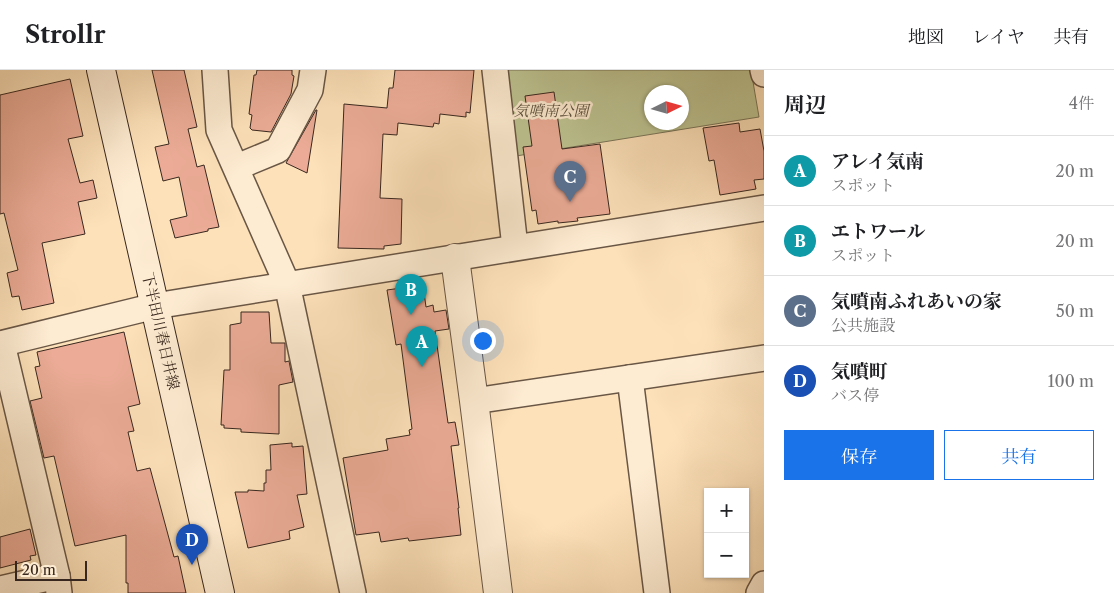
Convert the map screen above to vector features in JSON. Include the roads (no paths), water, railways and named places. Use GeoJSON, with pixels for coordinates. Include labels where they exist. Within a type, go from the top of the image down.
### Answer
{"type":"FeatureCollection","features":[{"type":"Feature","properties":{"kind":"main road","name":"下半田川春日井線"},"geometry":{"type":"LineString","coordinates":[[101,70],[220,593]]}},
{"type":"Feature","properties":{"kind":"main road"},"geometry":{"type":"LineString","coordinates":[[455,258],[498,593]]}},
{"type":"Feature","properties":{"kind":"street"},"geometry":{"type":"LineString","coordinates":[[215,70],[220,130],[287,284],[353,593]]}},
{"type":"Feature","properties":{"kind":"street"},"geometry":{"type":"LineString","coordinates":[[237,167],[278,150],[310,90],[313,70]]}},
{"type":"Feature","properties":{"kind":"street"},"geometry":{"type":"LineString","coordinates":[[495,70],[515,247]]}},
{"type":"Feature","properties":{"kind":"street"},"geometry":{"type":"LineString","coordinates":[[0,589],[58,584],[1,344],[155,306],[764,208]]}},
{"type":"Feature","properties":{"kind":"street"},"geometry":{"type":"LineString","coordinates":[[474,401],[764,358]]}},
{"type":"Feature","properties":{"kind":"street"},"geometry":{"type":"LineString","coordinates":[[630,378],[657,593]]}},
{"type":"Feature","properties":{"kind":"street"},"geometry":{"type":"LineString","coordinates":[[758,593],[764,584]]}},
{"type":"Feature","properties":{"kind":"place","name":"気噴南ふれあいの家"},"geometry":{"type":"Point","coordinates":[570,202]}},
{"type":"Feature","properties":{"kind":"place","name":"エトワール"},"geometry":{"type":"Point","coordinates":[411,315]}},
{"type":"Feature","properties":{"kind":"place","name":"アレイ気南"},"geometry":{"type":"Point","coordinates":[422,367]}},
{"type":"Feature","properties":{"kind":"place","name":"気噴町"},"geometry":{"type":"Point","coordinates":[192,565]}},
{"type":"Feature","properties":{"kind":"park label","name":"気噴南公園"},"geometry":{"type":"Point","coordinates":[551,110]}}]}
